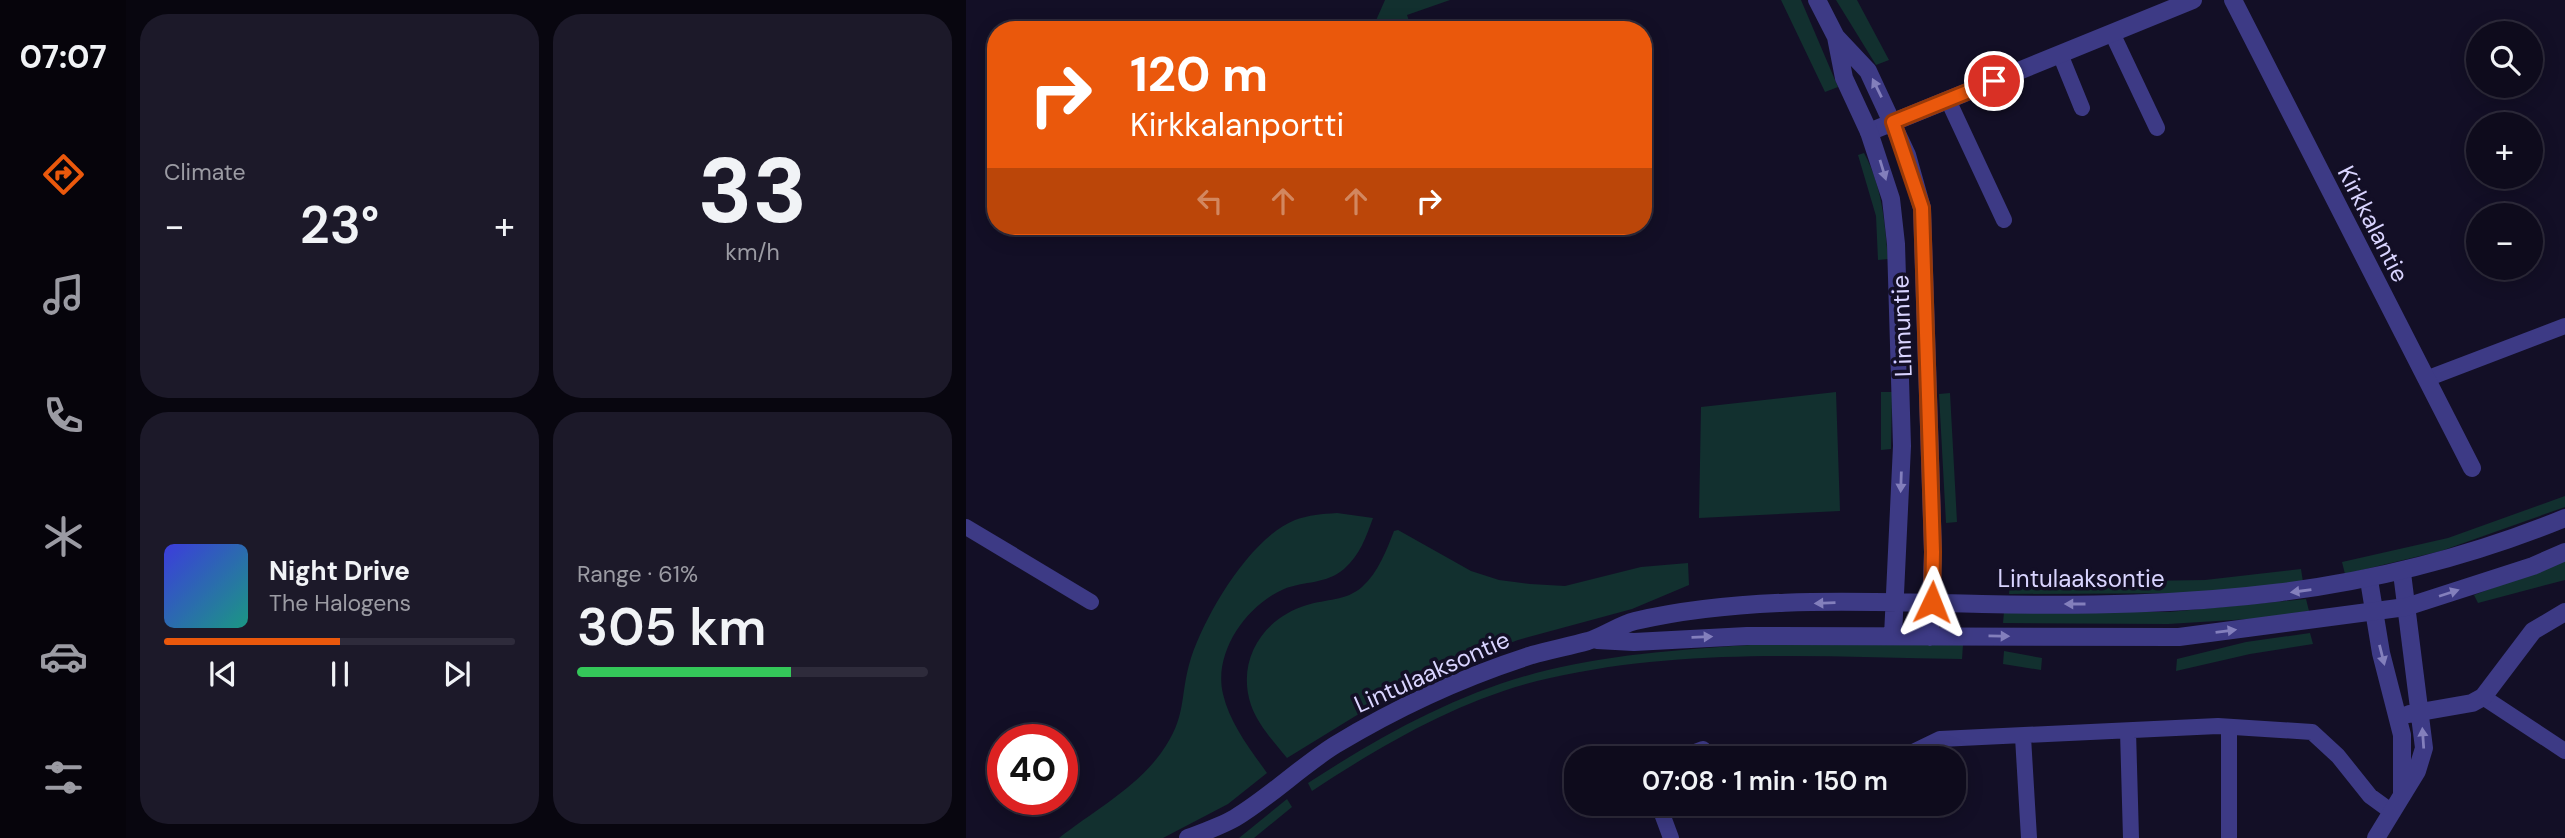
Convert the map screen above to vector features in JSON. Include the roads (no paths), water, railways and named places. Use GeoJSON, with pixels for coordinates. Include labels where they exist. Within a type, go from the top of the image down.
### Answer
{"type":"FeatureCollection","features":[{"type":"Feature","properties":{"kind":"street","name":"Linnuntie"},"geometry":{"type":"LineString","coordinates":[[1817,0],[1836,37],[1868,71],[1893,122],[1922,208],[1933,552],[1930,636]]}},
{"type":"Feature","properties":{"kind":"street"},"geometry":{"type":"LineString","coordinates":[[1869,132],[2193,0]]}},
{"type":"Feature","properties":{"kind":"street","name":"Kirkkalantie"},"geometry":{"type":"LineString","coordinates":[[2233,0],[2472,468]]}},
{"type":"Feature","properties":{"kind":"street","name":"Linnuntie"},"geometry":{"type":"LineString","coordinates":[[1836,37],[1844,78],[1869,132],[1891,199],[1896,244],[1902,446],[1893,636]]}},
{"type":"Feature","properties":{"kind":"street","name":"Lintulaaksontie"},"geometry":{"type":"LineString","coordinates":[[1188,838],[1234,819],[1330,748],[1380,719],[1497,668],[1591,640],[1632,622],[1723,609],[1893,601],[2164,604],[2225,600],[2402,573],[2565,518]]}},
{"type":"Feature","properties":{"kind":"street","name":"Lintulaaksontie"},"geometry":{"type":"LineString","coordinates":[[1591,640],[1634,642],[1746,636],[2179,637],[2406,607],[2533,566],[2565,552]]}},
{"type":"Feature","properties":{"kind":"street"},"geometry":{"type":"LineString","coordinates":[[2376,838],[2417,771],[2424,748],[2402,573]]}},
{"type":"Feature","properties":{"kind":"street"},"geometry":{"type":"LineString","coordinates":[[2369,580],[2373,612],[2399,716],[2402,736],[2402,794]]}},
{"type":"Feature","properties":{"kind":"street"},"geometry":{"type":"LineString","coordinates":[[2399,716],[2472,703],[2483,697],[2533,631],[2565,612]]}},
{"type":"Feature","properties":{"kind":"street","name":"Lintulaaksontie"},"geometry":{"type":"LineString","coordinates":[[1219,838],[1234,819]]}},
{"type":"Feature","properties":{"kind":"lane"},"geometry":{"type":"LineString","coordinates":[[2112,33],[2157,128]]}},
{"type":"Feature","properties":{"kind":"lane"},"geometry":{"type":"LineString","coordinates":[[2060,54],[2082,108]]}},
{"type":"Feature","properties":{"kind":"lane"},"geometry":{"type":"LineString","coordinates":[[1948,100],[2004,220]]}},
{"type":"Feature","properties":{"kind":"lane"},"geometry":{"type":"LineString","coordinates":[[2426,379],[2565,326]]}},
{"type":"Feature","properties":{"kind":"lane"},"geometry":{"type":"LineString","coordinates":[[966,527],[1091,602]]}},
{"type":"Feature","properties":{"kind":"lane"},"geometry":{"type":"LineString","coordinates":[[2483,697],[2565,751]]}},
{"type":"Feature","properties":{"kind":"lane"},"geometry":{"type":"LineString","coordinates":[[2229,727],[2229,838]]}},
{"type":"Feature","properties":{"kind":"lane"},"geometry":{"type":"LineString","coordinates":[[1926,746],[1940,739],[2229,727],[2312,732],[2338,756],[2370,796],[2392,813]]}},
{"type":"Feature","properties":{"kind":"lane"},"geometry":{"type":"LineString","coordinates":[[2128,731],[2131,838]]}},
{"type":"Feature","properties":{"kind":"lane"},"geometry":{"type":"LineString","coordinates":[[2023,737],[2029,838]]}},
{"type":"Feature","properties":{"kind":"lane"},"geometry":{"type":"LineString","coordinates":[[1663,816],[1671,838]]}}]}
